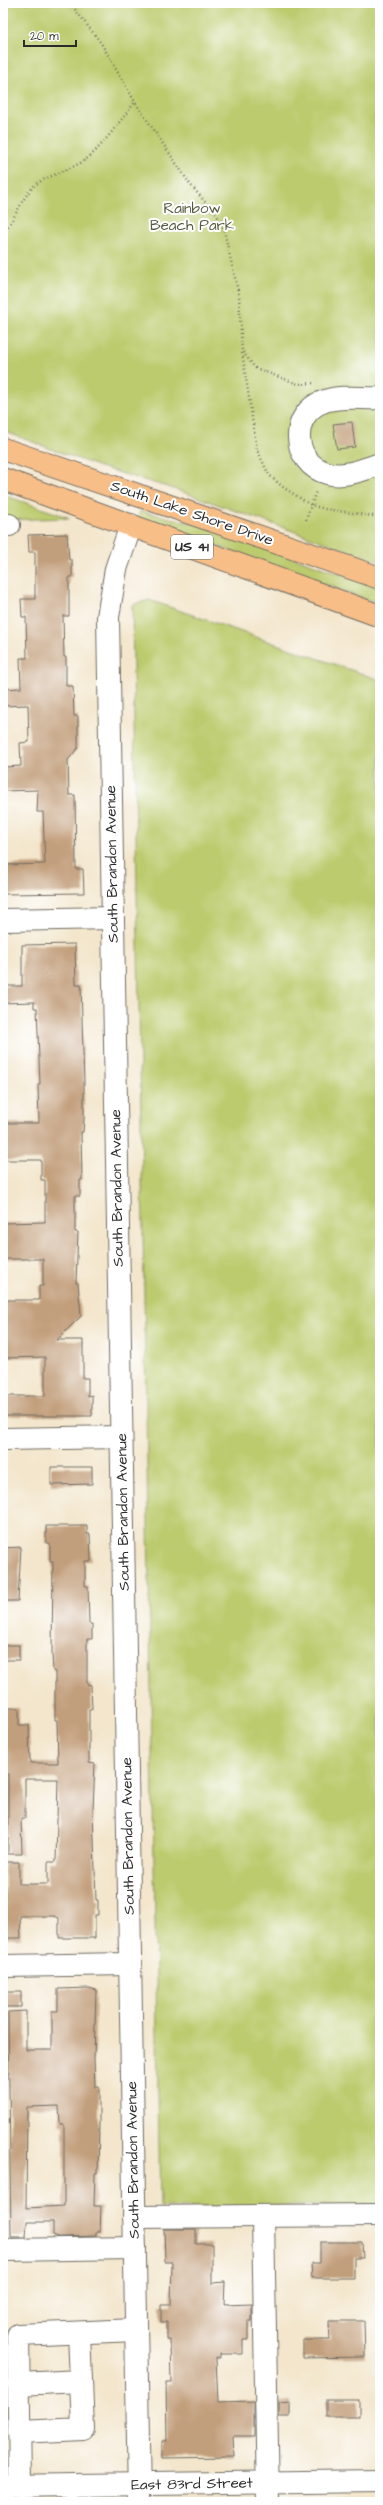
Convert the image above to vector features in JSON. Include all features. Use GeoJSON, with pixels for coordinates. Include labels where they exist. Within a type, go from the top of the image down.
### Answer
{"type":"FeatureCollection","features":[{"type":"Feature","properties":{"kind":"main road","name":"South Lake Shore Drive"},"geometry":{"type":"LineString","coordinates":[[3,449],[380,578]]}},
{"type":"Feature","properties":{"kind":"main road","name":"South Lake Shore Drive"},"geometry":{"type":"LineString","coordinates":[[3,479],[380,616]]}},
{"type":"Feature","properties":{"kind":"street"},"geometry":{"type":"LineString","coordinates":[[380,398],[325,401],[316,406],[303,420],[299,429],[298,440],[307,461],[327,473],[356,472],[380,464]]}},
{"type":"Feature","properties":{"kind":"street","name":"South Brandon Avenue"},"geometry":{"type":"LineString","coordinates":[[131,525],[116,570],[108,617],[139,2493]]}},
{"type":"Feature","properties":{"kind":"street"},"geometry":{"type":"LineString","coordinates":[[3,920],[113,918]]}},
{"type":"Feature","properties":{"kind":"street"},"geometry":{"type":"LineString","coordinates":[[3,1439],[121,1437]]}},
{"type":"Feature","properties":{"kind":"street"},"geometry":{"type":"LineString","coordinates":[[3,1966],[130,1964]]}},
{"type":"Feature","properties":{"kind":"street"},"geometry":{"type":"LineString","coordinates":[[134,2218],[380,2215]]}},
{"type":"Feature","properties":{"kind":"street"},"geometry":{"type":"LineString","coordinates":[[263,2216],[268,2492]]}},
{"type":"Feature","properties":{"kind":"street"},"geometry":{"type":"LineString","coordinates":[[3,2250],[135,2248]]}},
{"type":"Feature","properties":{"kind":"street"},"geometry":{"type":"LineString","coordinates":[[8,2490],[19,2432],[18,2335],[136,2330]]}},
{"type":"Feature","properties":{"kind":"street"},"geometry":{"type":"LineString","coordinates":[[19,2432],[83,2429],[79,2333]]}},
{"type":"Feature","properties":{"kind":"street"},"geometry":{"type":"LineString","coordinates":[[18,2384],[81,2381]]}},
{"type":"Feature","properties":{"kind":"street","name":"East 83rd Street"},"geometry":{"type":"LineString","coordinates":[[8,2490],[139,2493],[268,2492],[380,2481]]}},
{"type":"Feature","properties":{"kind":"path"},"geometry":{"type":"LineString","coordinates":[[70,3],[101,43],[135,102],[190,184],[222,222],[239,296],[242,352],[257,450],[269,475],[284,488],[311,505],[325,509],[380,516]]}},
{"type":"Feature","properties":{"kind":"path"},"geometry":{"type":"LineString","coordinates":[[3,233],[10,226],[22,201],[34,185],[87,159],[135,102]]}},
{"type":"Feature","properties":{"kind":"path"},"geometry":{"type":"LineString","coordinates":[[242,352],[255,368],[298,384],[316,383]]}},
{"type":"Feature","properties":{"kind":"path"},"geometry":{"type":"LineString","coordinates":[[306,520],[316,491]]}},
{"type":"Feature","properties":{"kind":"green space","name":"Rainbow Beach Park"},"geometry":{"type":"Polygon","coordinates":[[[3,3],[380,3],[380,562],[174,489],[100,467],[3,431],[3,3]]]}},
{"type":"Feature","properties":{"kind":"green space"},"geometry":{"type":"Polygon","coordinates":[[[3,495],[70,518],[3,520],[3,495]]]}},
{"type":"Feature","properties":{"kind":"green space"},"geometry":{"type":"Polygon","coordinates":[[[140,511],[204,526],[380,588],[380,604],[138,518],[140,511]]]}},
{"type":"Feature","properties":{"kind":"green space"},"geometry":{"type":"Polygon","coordinates":[[[149,600],[380,680],[380,2205],[160,2207],[132,605],[149,600]]]}},
{"type":"Feature","properties":{"kind":"building"},"geometry":{"type":"Polygon","coordinates":[[[352,422],[355,447],[337,449],[333,424],[352,422]]]}},
{"type":"Feature","properties":{"kind":"building"},"geometry":{"type":"Polygon","coordinates":[[[67,534],[69,560],[72,560],[72,577],[69,577],[69,616],[63,616],[64,657],[66,657],[66,686],[73,686],[74,716],[78,716],[78,748],[68,760],[69,795],[75,795],[76,869],[83,869],[84,893],[3,894],[3,865],[45,864],[43,812],[37,812],[38,790],[3,791],[3,767],[21,766],[20,743],[29,742],[28,705],[3,706],[3,689],[21,688],[20,658],[27,658],[26,617],[22,617],[21,599],[35,599],[35,552],[29,552],[28,535],[67,534]]]}},
{"type":"Feature","properties":{"kind":"building"},"geometry":{"type":"Polygon","coordinates":[[[75,944],[76,985],[81,985],[84,1083],[84,1120],[83,1132],[81,1132],[82,1180],[80,1180],[80,1196],[75,1196],[75,1232],[78,1232],[76,1283],[78,1283],[81,1316],[57,1340],[83,1340],[83,1378],[88,1378],[88,1396],[92,1395],[92,1416],[3,1416],[3,1396],[45,1396],[45,1357],[3,1358],[3,1300],[39,1300],[39,1286],[43,1286],[43,1259],[3,1259],[3,1223],[45,1222],[45,1180],[41,1180],[41,1160],[3,1160],[3,1123],[39,1123],[38,1084],[40,1084],[37,1008],[34,1008],[34,1002],[3,1003],[3,986],[22,986],[22,945],[75,944]]]}},
{"type":"Feature","properties":{"kind":"building"},"geometry":{"type":"Polygon","coordinates":[[[51,1467],[92,1467],[92,1484],[51,1485],[51,1467]]]}},
{"type":"Feature","properties":{"kind":"building"},"geometry":{"type":"Polygon","coordinates":[[[46,1526],[87,1526],[87,1534],[90,1534],[91,1561],[85,1561],[85,1586],[88,1586],[89,1624],[92,1624],[92,1639],[87,1639],[87,1684],[91,1685],[92,1709],[89,1709],[89,1763],[95,1764],[93,1809],[96,1900],[98,1900],[98,1915],[95,1915],[95,1938],[59,1938],[59,1918],[54,1916],[20,1916],[21,1938],[5,1938],[4,1920],[6,1921],[4,1862],[19,1862],[19,1884],[48,1884],[48,1862],[56,1862],[58,1779],[25,1779],[25,1818],[21,1818],[22,1854],[8,1854],[8,1774],[4,1774],[3,1759],[4,1708],[19,1708],[19,1725],[29,1725],[30,1763],[58,1763],[57,1720],[55,1720],[55,1672],[53,1671],[52,1655],[53,1562],[50,1562],[50,1543],[46,1543],[46,1526]]]}},
{"type":"Feature","properties":{"kind":"building"},"geometry":{"type":"Polygon","coordinates":[[[21,1547],[18,1601],[3,1601],[3,1548],[21,1547]]]}},
{"type":"Feature","properties":{"kind":"building"},"geometry":{"type":"Polygon","coordinates":[[[3,1645],[19,1645],[19,1660],[3,1660],[3,1645]]]}},
{"type":"Feature","properties":{"kind":"building"},"geometry":{"type":"Polygon","coordinates":[[[89,1988],[96,1990],[94,2058],[95,2087],[99,2087],[99,2124],[98,2173],[95,2173],[94,2206],[101,2206],[100,2232],[96,2232],[96,2236],[59,2237],[53,2235],[53,2222],[27,2222],[26,2237],[11,2237],[8,2012],[26,2011],[26,2050],[52,2050],[52,2011],[58,2011],[58,1989],[89,1988]],[[59,2106],[27,2107],[26,2208],[64,2206],[64,2124],[60,2124],[59,2106]]]}},
{"type":"Feature","properties":{"kind":"building"},"geometry":{"type":"Polygon","coordinates":[[[3,1992],[21,1992],[21,2007],[4,2007],[3,1992]]]}},
{"type":"Feature","properties":{"kind":"building"},"geometry":{"type":"Polygon","coordinates":[[[164,2229],[196,2229],[196,2244],[212,2244],[212,2283],[225,2282],[224,2305],[252,2304],[252,2321],[248,2321],[248,2340],[243,2340],[243,2354],[220,2354],[220,2358],[216,2358],[218,2402],[254,2401],[254,2436],[233,2436],[234,2457],[162,2458],[162,2441],[167,2441],[166,2383],[171,2383],[170,2340],[167,2340],[167,2322],[161,2322],[161,2305],[171,2305],[172,2262],[165,2262],[164,2229]]]}},
{"type":"Feature","properties":{"kind":"building"},"geometry":{"type":"Polygon","coordinates":[[[320,2242],[362,2242],[363,2258],[354,2258],[354,2278],[312,2278],[311,2263],[320,2263],[320,2242]]]}},
{"type":"Feature","properties":{"kind":"building"},"geometry":{"type":"Polygon","coordinates":[[[329,2321],[364,2321],[365,2357],[303,2358],[303,2340],[330,2340],[329,2321]]]}},
{"type":"Feature","properties":{"kind":"building"},"geometry":{"type":"Polygon","coordinates":[[[326,2400],[359,2400],[359,2417],[326,2417],[326,2400]]]}},
{"type":"Feature","properties":{"kind":"building"},"geometry":{"type":"Polygon","coordinates":[[[290,2402],[290,2417],[279,2417],[279,2403],[290,2402]]]}}]}
